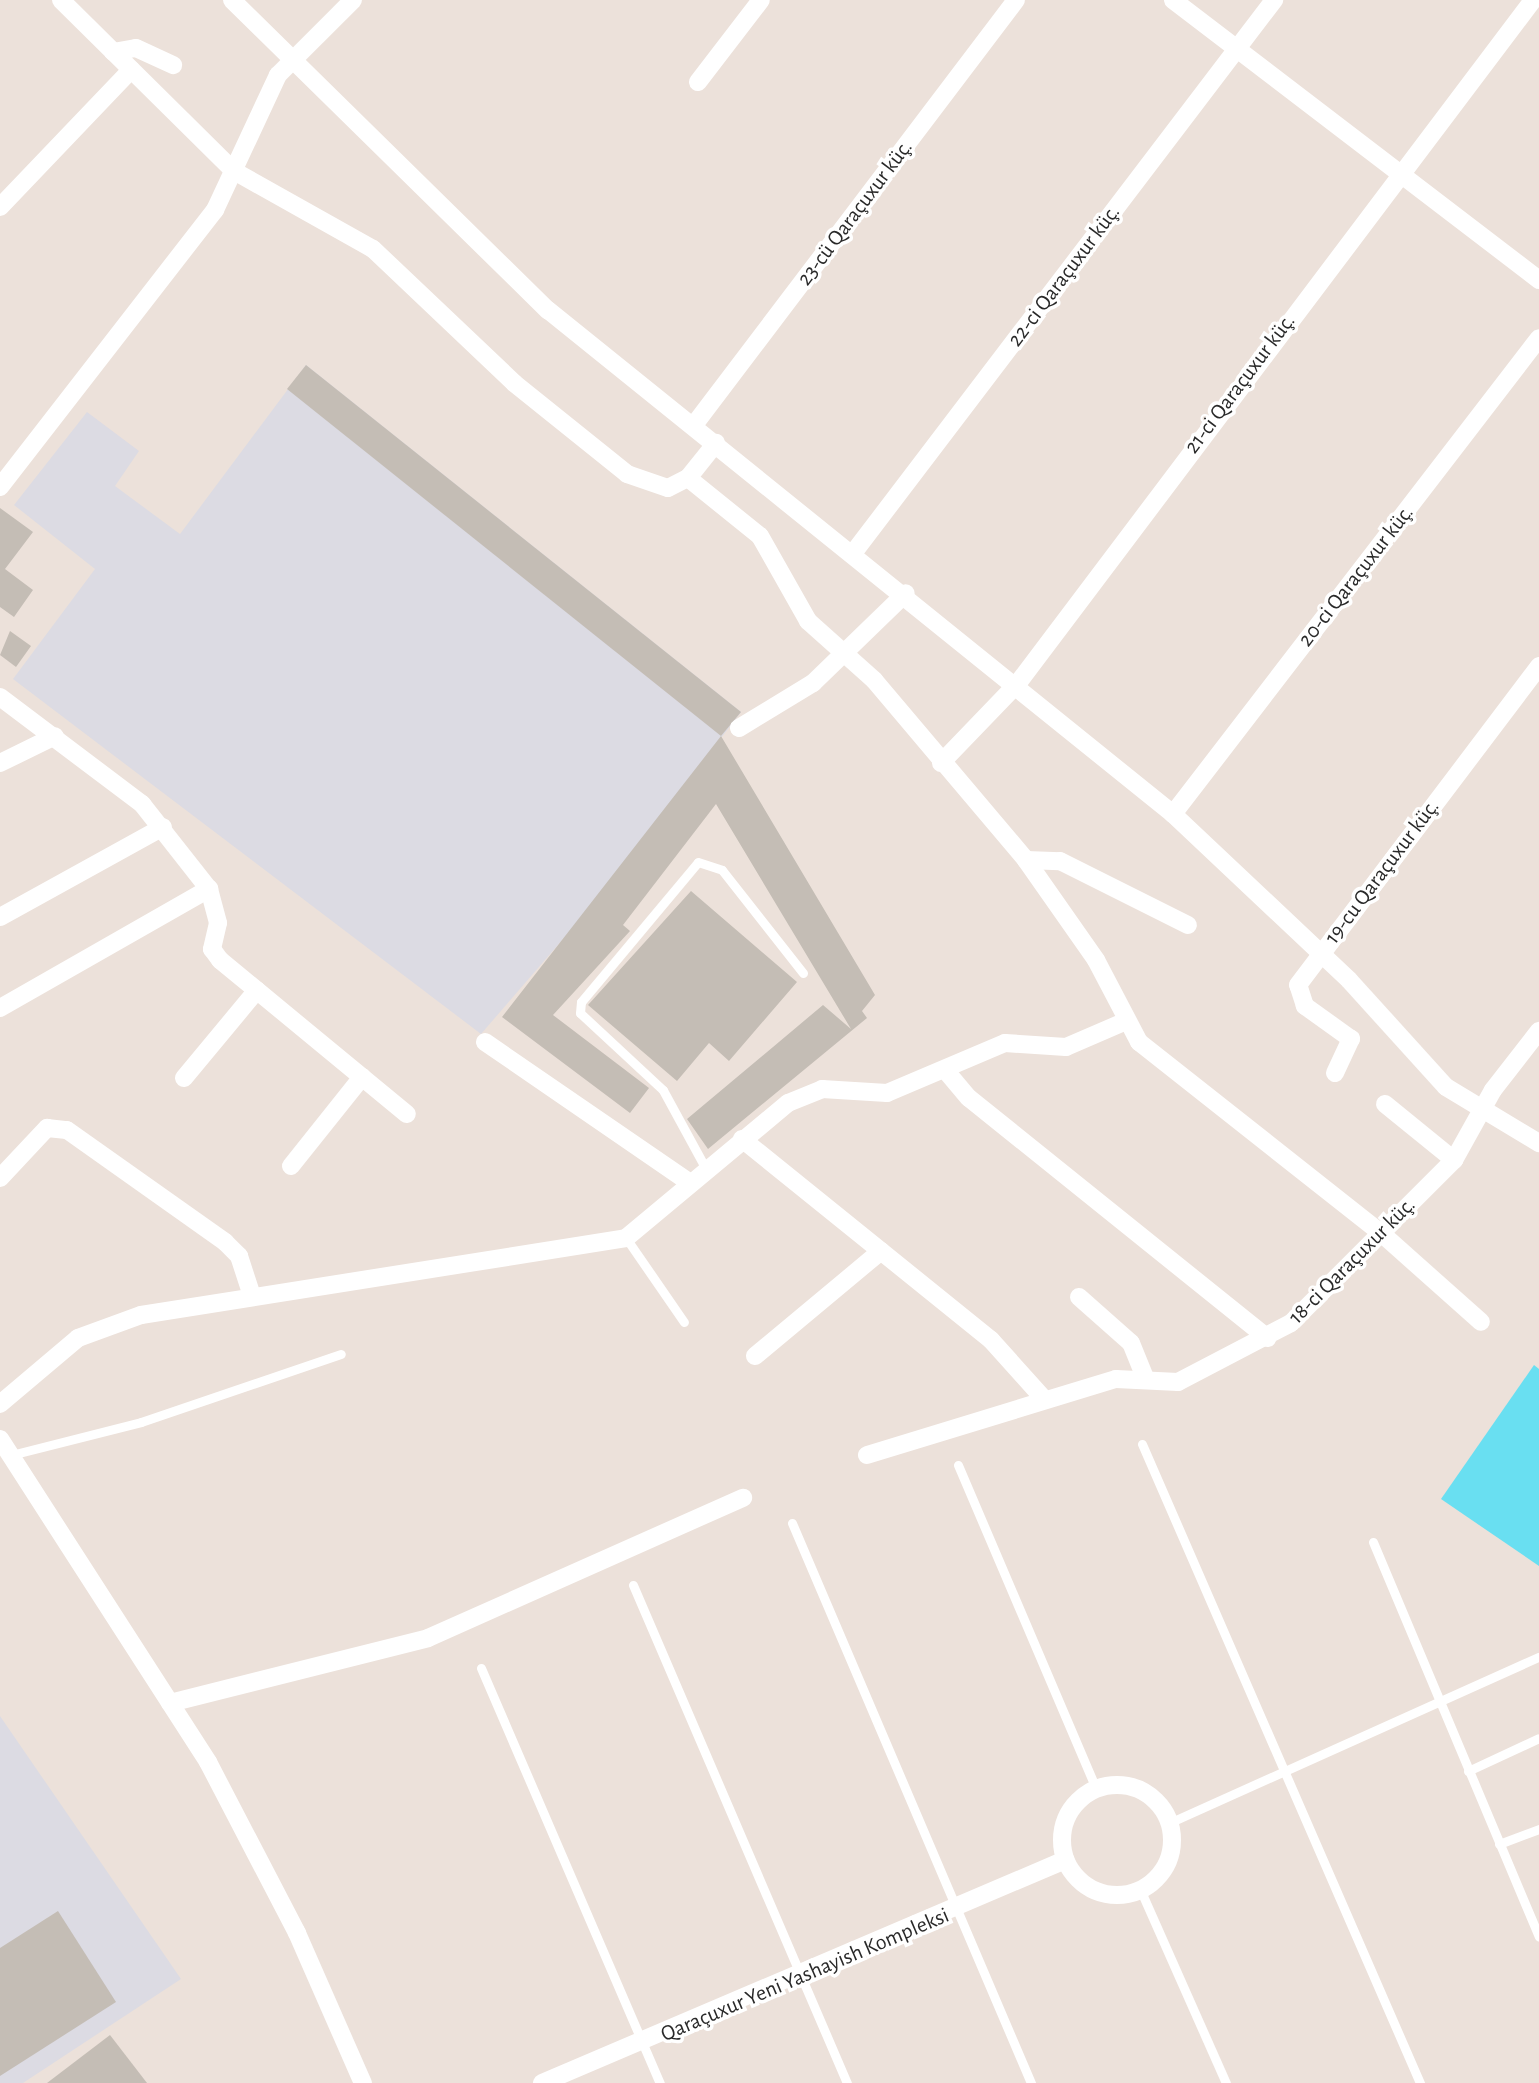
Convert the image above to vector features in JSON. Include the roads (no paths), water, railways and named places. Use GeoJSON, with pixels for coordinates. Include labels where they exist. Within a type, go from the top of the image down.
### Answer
{"type":"FeatureCollection","features":[{"type":"Feature","properties":{"kind":"street"},"geometry":{"type":"LineString","coordinates":[[61,0],[234,171],[373,249],[514,383],[627,474],[653,487],[688,478],[716,443]]}},
{"type":"Feature","properties":{"kind":"street"},"geometry":{"type":"LineString","coordinates":[[232,0],[291,62],[420,178],[548,310],[1018,683],[1173,814],[1320,953],[1446,1087],[1483,1114],[1539,1143]]}},
{"type":"Feature","properties":{"kind":"street"},"geometry":{"type":"LineString","coordinates":[[0,487],[215,210],[260,103],[291,62],[353,0]]}},
{"type":"Feature","properties":{"kind":"street"},"geometry":{"type":"LineString","coordinates":[[698,82],[761,0]]}},
{"type":"Feature","properties":{"kind":"street","name":"23-cü Qaraçuxur küç."},"geometry":{"type":"LineString","coordinates":[[694,425],[1016,0]]}},
{"type":"Feature","properties":{"kind":"street"},"geometry":{"type":"LineString","coordinates":[[1173,0],[1539,280]]}},
{"type":"Feature","properties":{"kind":"street","name":"22-ci Qaraçuxur küç."},"geometry":{"type":"LineString","coordinates":[[854,552],[1274,0]]}},
{"type":"Feature","properties":{"kind":"street","name":"21-ci Qaraçuxur küç."},"geometry":{"type":"LineString","coordinates":[[941,763],[1018,683],[1398,172],[1533,0]]}},
{"type":"Feature","properties":{"kind":"street"},"geometry":{"type":"LineString","coordinates":[[113,52],[136,48],[173,65]]}},
{"type":"Feature","properties":{"kind":"street"},"geometry":{"type":"LineString","coordinates":[[0,207],[131,70]]}},
{"type":"Feature","properties":{"kind":"street","name":"20-ci Qaraçuxur küç."},"geometry":{"type":"LineString","coordinates":[[1173,814],[1539,338]]}},
{"type":"Feature","properties":{"kind":"street"},"geometry":{"type":"LineString","coordinates":[[688,478],[760,536],[790,597],[845,652],[1026,860],[1096,960],[1124,1022],[1160,1062],[1380,1232],[1481,1322]]}},
{"type":"Feature","properties":{"kind":"street"},"geometry":{"type":"LineString","coordinates":[[739,728],[813,683],[906,593]]}},
{"type":"Feature","properties":{"kind":"street","name":"19-cu Qaraçuxur küç."},"geometry":{"type":"LineString","coordinates":[[1335,1073],[1351,1039],[1305,1006],[1298,985],[1539,666]]}},
{"type":"Feature","properties":{"kind":"street"},"geometry":{"type":"LineString","coordinates":[[0,697],[55,736],[163,827],[209,889],[218,923],[212,949],[407,1114]]}},
{"type":"Feature","properties":{"kind":"street"},"geometry":{"type":"LineString","coordinates":[[0,763],[55,736]]}},
{"type":"Feature","properties":{"kind":"street"},"geometry":{"type":"LineString","coordinates":[[0,917],[163,827]]}},
{"type":"Feature","properties":{"kind":"street"},"geometry":{"type":"LineString","coordinates":[[1026,860],[1060,861],[1188,925]]}},
{"type":"Feature","properties":{"kind":"street"},"geometry":{"type":"LineString","coordinates":[[0,1008],[209,889]]}},
{"type":"Feature","properties":{"kind":"street"},"geometry":{"type":"LineString","coordinates":[[184,1078],[257,990]]}},
{"type":"Feature","properties":{"kind":"street"},"geometry":{"type":"LineString","coordinates":[[0,1404],[78,1338],[141,1315],[251,1293],[626,1238],[788,1103],[822,1089],[873,1095],[946,1071],[1005,1043],[1066,1047],[1124,1022]]}},
{"type":"Feature","properties":{"kind":"street","name":"18-ci Qaraçuxur küç."},"geometry":{"type":"LineString","coordinates":[[867,1455],[1044,1399],[1144,1376],[1178,1382],[1267,1338],[1326,1292],[1380,1232],[1454,1160],[1539,1031]]}},
{"type":"Feature","properties":{"kind":"street"},"geometry":{"type":"LineString","coordinates":[[485,1042],[690,1183]]}},
{"type":"Feature","properties":{"kind":"street"},"geometry":{"type":"LineString","coordinates":[[946,1071],[969,1098],[1267,1338]]}},
{"type":"Feature","properties":{"kind":"street"},"geometry":{"type":"LineString","coordinates":[[291,1166],[362,1077]]}},
{"type":"Feature","properties":{"kind":"street"},"geometry":{"type":"LineString","coordinates":[[1385,1104],[1454,1160]]}},
{"type":"Feature","properties":{"kind":"street"},"geometry":{"type":"LineString","coordinates":[[0,1178],[47,1128],[67,1130],[225,1242],[239,1256],[251,1293]]}},
{"type":"Feature","properties":{"kind":"street"},"geometry":{"type":"LineString","coordinates":[[742,1139],[1011,1357],[1044,1399]]}},
{"type":"Feature","properties":{"kind":"street"},"geometry":{"type":"LineString","coordinates":[[755,1356],[881,1251]]}},
{"type":"Feature","properties":{"kind":"street"},"geometry":{"type":"LineString","coordinates":[[1079,1297],[1131,1343],[1144,1376]]}},
{"type":"Feature","properties":{"kind":"street"},"geometry":{"type":"LineString","coordinates":[[0,1439],[170,1703],[297,1933],[363,2083]]}},
{"type":"Feature","properties":{"kind":"street"},"geometry":{"type":"LineString","coordinates":[[170,1703],[428,1638],[743,1498]]}},
{"type":"Feature","properties":{"kind":"street"},"geometry":{"type":"LineString","coordinates":[[1131,1786],[1161,1807],[1169,1823],[1170,1854],[1140,1889],[1096,1891],[1065,1860],[1063,1826],[1096,1789],[1131,1786]]}},
{"type":"Feature","properties":{"kind":"street","name":"Qaraçuxur Yeni Yashayish Kompleksi"},"geometry":{"type":"LineString","coordinates":[[542,2083],[643,2044],[1065,1860]]}},
{"type":"Feature","properties":{"kind":"lane"},"geometry":{"type":"LineString","coordinates":[[706,1169],[663,1090],[580,1013],[581,1002],[698,862],[722,870],[803,973]]}},
{"type":"Feature","properties":{"kind":"lane"},"geometry":{"type":"LineString","coordinates":[[626,1238],[684,1322]]}},
{"type":"Feature","properties":{"kind":"lane"},"geometry":{"type":"LineString","coordinates":[[10,1456],[141,1422],[341,1354]]}},
{"type":"Feature","properties":{"kind":"lane"},"geometry":{"type":"LineString","coordinates":[[1142,1444],[1420,2083]]}},
{"type":"Feature","properties":{"kind":"lane"},"geometry":{"type":"LineString","coordinates":[[958,1465],[1096,1789]]}},
{"type":"Feature","properties":{"kind":"lane"},"geometry":{"type":"LineString","coordinates":[[792,1523],[1031,2083]]}},
{"type":"Feature","properties":{"kind":"lane"},"geometry":{"type":"LineString","coordinates":[[1373,1542],[1437,1701],[1539,1936]]}},
{"type":"Feature","properties":{"kind":"lane"},"geometry":{"type":"LineString","coordinates":[[633,1585],[847,2083]]}},
{"type":"Feature","properties":{"kind":"lane"},"geometry":{"type":"LineString","coordinates":[[1169,1823],[1539,1657]]}},
{"type":"Feature","properties":{"kind":"lane"},"geometry":{"type":"LineString","coordinates":[[481,1668],[660,2083]]}},
{"type":"Feature","properties":{"kind":"lane"},"geometry":{"type":"LineString","coordinates":[[1468,1771],[1539,1738]]}},
{"type":"Feature","properties":{"kind":"lane"},"geometry":{"type":"LineString","coordinates":[[1499,1844],[1539,1829]]}},
{"type":"Feature","properties":{"kind":"lane"},"geometry":{"type":"LineString","coordinates":[[1140,1889],[1226,2083]]}},
{"type":"Feature","properties":{"kind":"water"},"geometry":{"type":"Polygon","coordinates":[[[1534,1365],[1539,1369],[1539,1566],[1441,1499],[1534,1365]]]}}]}
